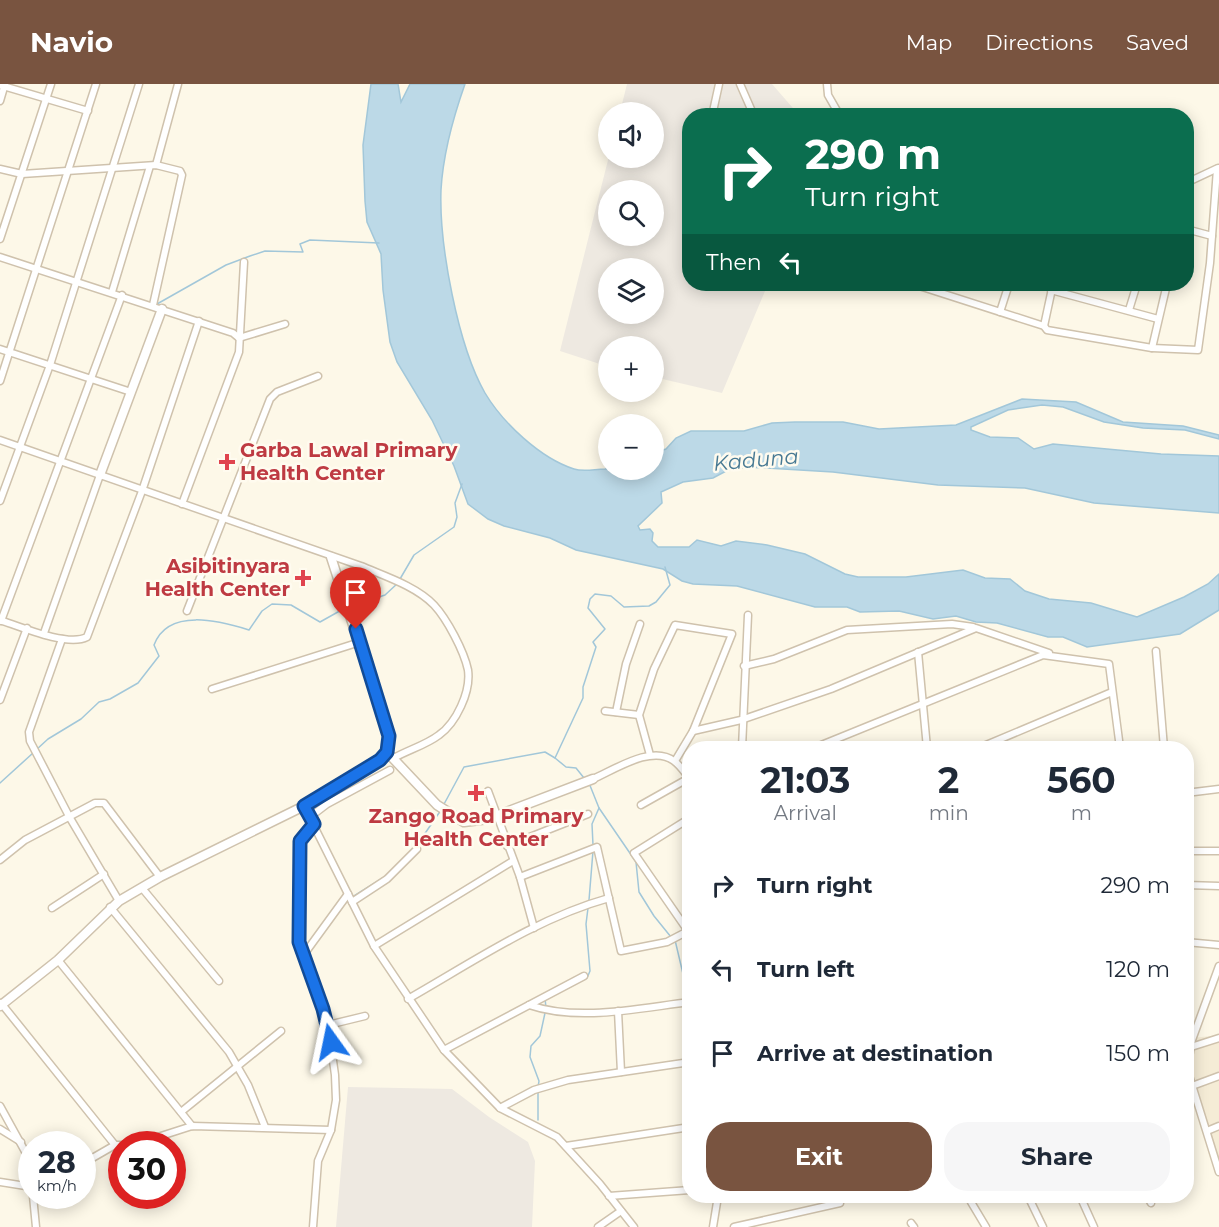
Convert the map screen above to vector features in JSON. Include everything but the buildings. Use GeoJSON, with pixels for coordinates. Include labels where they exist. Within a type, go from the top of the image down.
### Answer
{"type":"FeatureCollection","features":[{"type":"Feature","properties":{"kind":"street"},"geometry":{"type":"LineString","coordinates":[[0,239],[51,84]]}},
{"type":"Feature","properties":{"kind":"street"},"geometry":{"type":"LineString","coordinates":[[0,381],[96,84]]}},
{"type":"Feature","properties":{"kind":"street"},"geometry":{"type":"LineString","coordinates":[[0,501],[78,281],[139,84]]}},
{"type":"Feature","properties":{"kind":"street"},"geometry":{"type":"LineString","coordinates":[[112,292],[178,84]]}},
{"type":"Feature","properties":{"kind":"street"},"geometry":{"type":"LineString","coordinates":[[714,108],[719,84]]}},
{"type":"Feature","properties":{"kind":"street"},"geometry":{"type":"LineString","coordinates":[[740,84],[750,108]]}},
{"type":"Feature","properties":{"kind":"street"},"geometry":{"type":"LineString","coordinates":[[827,84],[828,95],[835,108]]}},
{"type":"Feature","properties":{"kind":"street"},"geometry":{"type":"LineString","coordinates":[[0,101],[3,85],[88,111]]}},
{"type":"Feature","properties":{"kind":"street"},"geometry":{"type":"LineString","coordinates":[[0,169],[22,174],[153,165],[180,171],[182,175],[153,305]]}},
{"type":"Feature","properties":{"kind":"street"},"geometry":{"type":"LineString","coordinates":[[1194,181],[1218,169]]}},
{"type":"Feature","properties":{"kind":"street"},"geometry":{"type":"LineString","coordinates":[[935,291],[1044,326],[1047,330],[1152,348],[1192,350],[1200,347],[1218,169]]}},
{"type":"Feature","properties":{"kind":"street"},"geometry":{"type":"LineString","coordinates":[[1194,231],[1212,236]]}},
{"type":"Feature","properties":{"kind":"street"},"geometry":{"type":"LineString","coordinates":[[0,257],[153,305],[233,333],[239,338]]}},
{"type":"Feature","properties":{"kind":"street"},"geometry":{"type":"LineString","coordinates":[[182,504],[239,352],[244,262]]}},
{"type":"Feature","properties":{"kind":"street"},"geometry":{"type":"LineString","coordinates":[[1000,312],[1007,291]]}},
{"type":"Feature","properties":{"kind":"street"},"geometry":{"type":"LineString","coordinates":[[1044,326],[1051,291]]}},
{"type":"Feature","properties":{"kind":"street"},"geometry":{"type":"LineString","coordinates":[[1065,291],[1158,319]]}},
{"type":"Feature","properties":{"kind":"street"},"geometry":{"type":"LineString","coordinates":[[1129,310],[1135,291]]}},
{"type":"Feature","properties":{"kind":"street"},"geometry":{"type":"LineString","coordinates":[[1152,348],[1165,291]]}},
{"type":"Feature","properties":{"kind":"street"},"geometry":{"type":"LineString","coordinates":[[122,295],[1,621],[62,639],[80,640],[87,637],[142,491],[199,321]]}},
{"type":"Feature","properties":{"kind":"street"},"geometry":{"type":"LineString","coordinates":[[44,633],[162,309]]}},
{"type":"Feature","properties":{"kind":"street"},"geometry":{"type":"LineString","coordinates":[[239,338],[285,324]]}},
{"type":"Feature","properties":{"kind":"street"},"geometry":{"type":"LineString","coordinates":[[0,349],[130,392]]}},
{"type":"Feature","properties":{"kind":"street"},"geometry":{"type":"LineString","coordinates":[[188,611],[270,399],[288,386],[318,376]]}},
{"type":"Feature","properties":{"kind":"street"},"geometry":{"type":"LineString","coordinates":[[0,440],[389,578],[433,604],[451,630],[468,671],[460,710],[440,735],[380,760],[304,806],[160,877],[119,901],[110,907],[58,960],[1,1004],[108,1133]]}},
{"type":"Feature","properties":{"kind":"street"},"geometry":{"type":"LineString","coordinates":[[331,557],[389,736],[390,755],[440,808],[464,822],[478,822],[650,755],[662,754],[675,761],[682,770]]}},
{"type":"Feature","properties":{"kind":"street"},"geometry":{"type":"LineString","coordinates":[[742,741],[748,615]]}},
{"type":"Feature","properties":{"kind":"street"},"geometry":{"type":"LineString","coordinates":[[616,712],[626,664],[640,624]]}},
{"type":"Feature","properties":{"kind":"street"},"geometry":{"type":"LineString","coordinates":[[744,666],[774,659],[847,630],[952,624],[976,628],[1055,655],[1109,664],[1119,741]]}},
{"type":"Feature","properties":{"kind":"street"},"geometry":{"type":"LineString","coordinates":[[650,755],[639,715],[654,669],[675,625],[732,634],[687,741]]}},
{"type":"Feature","properties":{"kind":"street"},"geometry":{"type":"LineString","coordinates":[[0,700],[27,628]]}},
{"type":"Feature","properties":{"kind":"street"},"geometry":{"type":"LineString","coordinates":[[693,731],[741,720],[831,689],[976,628]]}},
{"type":"Feature","properties":{"kind":"street"},"geometry":{"type":"LineString","coordinates":[[62,639],[29,732],[30,741],[70,818],[119,901]]}},
{"type":"Feature","properties":{"kind":"street"},"geometry":{"type":"LineString","coordinates":[[212,689],[360,642]]}},
{"type":"Feature","properties":{"kind":"street"},"geometry":{"type":"LineString","coordinates":[[1156,651],[1163,741]]}},
{"type":"Feature","properties":{"kind":"street"},"geometry":{"type":"LineString","coordinates":[[918,652],[926,741]]}},
{"type":"Feature","properties":{"kind":"street"},"geometry":{"type":"LineString","coordinates":[[831,741],[1042,655],[1055,655]]}},
{"type":"Feature","properties":{"kind":"street"},"geometry":{"type":"LineString","coordinates":[[996,741],[1112,692]]}},
{"type":"Feature","properties":{"kind":"street"},"geometry":{"type":"LineString","coordinates":[[605,711],[639,715]]}},
{"type":"Feature","properties":{"kind":"street"},"geometry":{"type":"LineString","coordinates":[[675,761],[682,749]]}},
{"type":"Feature","properties":{"kind":"street"},"geometry":{"type":"LineString","coordinates":[[310,817],[327,804],[390,770]]}},
{"type":"Feature","properties":{"kind":"street"},"geometry":{"type":"LineString","coordinates":[[641,805],[682,782]]}},
{"type":"Feature","properties":{"kind":"street"},"geometry":{"type":"LineString","coordinates":[[1194,792],[1219,789]]}},
{"type":"Feature","properties":{"kind":"street"},"geometry":{"type":"LineString","coordinates":[[488,791],[495,816],[520,877],[534,928]]}},
{"type":"Feature","properties":{"kind":"street"},"geometry":{"type":"LineString","coordinates":[[0,860],[25,840],[95,803],[104,803],[160,877]]}},
{"type":"Feature","properties":{"kind":"street"},"geometry":{"type":"LineString","coordinates":[[304,806],[374,946],[444,1050],[500,1108],[557,1137],[633,1227]]}},
{"type":"Feature","properties":{"kind":"street"},"geometry":{"type":"LineString","coordinates":[[507,846],[588,814]]}},
{"type":"Feature","properties":{"kind":"street"},"geometry":{"type":"LineString","coordinates":[[682,823],[634,853],[682,920]]}},
{"type":"Feature","properties":{"kind":"street"},"geometry":{"type":"LineString","coordinates":[[313,1227],[318,1161],[331,1130],[335,1091],[328,1025],[305,953],[299,942],[298,858],[300,841],[314,824]]}},
{"type":"Feature","properties":{"kind":"street"},"geometry":{"type":"LineString","coordinates":[[520,877],[597,846],[621,951],[668,942],[682,934]]}},
{"type":"Feature","properties":{"kind":"street"},"geometry":{"type":"LineString","coordinates":[[352,902],[387,879],[417,849]]}},
{"type":"Feature","properties":{"kind":"street"},"geometry":{"type":"LineString","coordinates":[[1194,850],[1219,851]]}},
{"type":"Feature","properties":{"kind":"street"},"geometry":{"type":"LineString","coordinates":[[374,946],[513,861]]}},
{"type":"Feature","properties":{"kind":"street"},"geometry":{"type":"LineString","coordinates":[[52,908],[104,874]]}},
{"type":"Feature","properties":{"kind":"street"},"geometry":{"type":"LineString","coordinates":[[1194,885],[1219,886]]}},
{"type":"Feature","properties":{"kind":"street"},"geometry":{"type":"LineString","coordinates":[[142,888],[219,981]]}},
{"type":"Feature","properties":{"kind":"street"},"geometry":{"type":"LineString","coordinates":[[305,953],[348,894]]}},
{"type":"Feature","properties":{"kind":"street"},"geometry":{"type":"LineString","coordinates":[[408,999],[534,928],[584,904],[609,898]]}},
{"type":"Feature","properties":{"kind":"street"},"geometry":{"type":"LineString","coordinates":[[110,907],[237,1065],[265,1127]]}},
{"type":"Feature","properties":{"kind":"street"},"geometry":{"type":"LineString","coordinates":[[1194,943],[1219,945]]}},
{"type":"Feature","properties":{"kind":"street"},"geometry":{"type":"LineString","coordinates":[[58,960],[192,1126]]}},
{"type":"Feature","properties":{"kind":"street"},"geometry":{"type":"LineString","coordinates":[[1194,1035],[1219,966]]}},
{"type":"Feature","properties":{"kind":"street"},"geometry":{"type":"LineString","coordinates":[[444,1050],[584,976]]}},
{"type":"Feature","properties":{"kind":"street"},"geometry":{"type":"LineString","coordinates":[[529,1005],[551,1012],[618,1011],[682,1003]]}},
{"type":"Feature","properties":{"kind":"street"},"geometry":{"type":"LineString","coordinates":[[618,1011],[621,1071]]}},
{"type":"Feature","properties":{"kind":"street"},"geometry":{"type":"LineString","coordinates":[[328,1025],[365,1016]]}},
{"type":"Feature","properties":{"kind":"street"},"geometry":{"type":"LineString","coordinates":[[181,1112],[281,1030]]}},
{"type":"Feature","properties":{"kind":"street"},"geometry":{"type":"LineString","coordinates":[[1194,1050],[1219,1038]]}},
{"type":"Feature","properties":{"kind":"street"},"geometry":{"type":"LineString","coordinates":[[500,1108],[542,1087],[621,1071],[682,1063]]}},
{"type":"Feature","properties":{"kind":"street"},"geometry":{"type":"LineString","coordinates":[[1194,1085],[1219,1076]]}},
{"type":"Feature","properties":{"kind":"street"},"geometry":{"type":"LineString","coordinates":[[1194,1092],[1219,1172]]}},
{"type":"Feature","properties":{"kind":"street"},"geometry":{"type":"LineString","coordinates":[[0,1106],[18,1137]]}},
{"type":"Feature","properties":{"kind":"street"},"geometry":{"type":"LineString","coordinates":[[176,1131],[192,1126],[331,1130]]}},
{"type":"Feature","properties":{"kind":"street"},"geometry":{"type":"LineString","coordinates":[[1207,1131],[1219,1126]]}},
{"type":"Feature","properties":{"kind":"street"},"geometry":{"type":"LineString","coordinates":[[566,1146],[682,1128]]}},
{"type":"Feature","properties":{"kind":"street"},"geometry":{"type":"LineString","coordinates":[[0,1129],[18,1140]]}},
{"type":"Feature","properties":{"kind":"street"},"geometry":{"type":"LineString","coordinates":[[0,1182],[18,1184]]}},
{"type":"Feature","properties":{"kind":"street"},"geometry":{"type":"LineString","coordinates":[[609,1196],[682,1191]]}},
{"type":"Feature","properties":{"kind":"street"},"geometry":{"type":"LineString","coordinates":[[713,1227],[717,1203]]}},
{"type":"Feature","properties":{"kind":"street"},"geometry":{"type":"LineString","coordinates":[[734,1227],[840,1203]]}},
{"type":"Feature","properties":{"kind":"street"},"geometry":{"type":"LineString","coordinates":[[972,1203],[986,1227]]}},
{"type":"Feature","properties":{"kind":"street"},"geometry":{"type":"LineString","coordinates":[[1031,1203],[1043,1227]]}},
{"type":"Feature","properties":{"kind":"street"},"geometry":{"type":"LineString","coordinates":[[1083,1203],[1094,1227]]}},
{"type":"Feature","properties":{"kind":"street"},"geometry":{"type":"LineString","coordinates":[[34,1209],[36,1227]]}},
{"type":"Feature","properties":{"kind":"street"},"geometry":{"type":"LineString","coordinates":[[598,1227],[621,1211]]}},
{"type":"Feature","properties":{"kind":"shaded area"},"geometry":{"type":"Polygon","coordinates":[[[627,84],[772,84],[793,108],[682,108],[682,291],[765,291],[722,393],[664,379],[664,336],[598,336],[598,363],[560,351],[598,200],[598,246],[664,246],[664,180],[603,180],[606,168],[664,168],[664,102],[622,102],[627,84]]]}},
{"type":"Feature","properties":{"kind":"shaded area"},"geometry":{"type":"Polygon","coordinates":[[[1219,1035],[1219,1172],[1194,1084],[1194,1038],[1219,1035]]]}},
{"type":"Feature","properties":{"kind":"shaded area"},"geometry":{"type":"Polygon","coordinates":[[[348,1087],[452,1089],[489,1117],[528,1142],[535,1161],[532,1227],[336,1227],[348,1087]]]}},
{"type":"Feature","properties":{"kind":"water","name":"Kaduna"},"geometry":{"type":"Polygon","coordinates":[[[371,84],[398,84],[401,102],[410,84],[465,84],[449,136],[441,190],[441,213],[452,294],[466,349],[485,393],[502,416],[523,438],[561,464],[574,469],[598,470],[598,480],[664,480],[664,450],[676,438],[691,431],[744,431],[772,423],[795,422],[843,422],[879,429],[956,425],[1022,399],[1076,402],[1123,422],[1183,426],[1219,435],[1219,439],[1185,430],[1143,428],[1104,422],[1063,407],[1042,405],[1008,410],[971,427],[971,430],[990,437],[1018,438],[1034,449],[1053,444],[1161,454],[1219,456],[1219,513],[1094,503],[1025,488],[938,485],[833,472],[747,467],[728,470],[713,478],[683,482],[661,492],[662,503],[638,526],[640,530],[650,529],[653,533],[652,541],[658,547],[689,547],[697,540],[721,546],[736,541],[767,545],[805,554],[845,574],[858,577],[906,577],[963,570],[985,578],[1010,579],[1025,591],[1049,599],[1091,603],[1137,617],[1184,597],[1208,584],[1219,574],[1219,610],[1180,634],[1087,647],[1063,637],[1048,637],[997,623],[976,622],[956,616],[933,619],[899,611],[860,612],[847,607],[815,607],[737,586],[693,584],[682,581],[663,569],[576,550],[550,538],[504,526],[488,519],[468,504],[454,466],[432,420],[397,362],[390,342],[381,254],[367,222],[363,145],[371,84]]]}},
{"type":"Feature","properties":{"kind":"waterway"},"geometry":{"type":"LineString","coordinates":[[157,304],[226,265],[265,251],[303,252],[300,244],[310,240],[379,243]]}},
{"type":"Feature","properties":{"kind":"waterway"},"geometry":{"type":"LineString","coordinates":[[400,579],[414,555],[454,527],[457,517],[455,503],[462,484]]}},
{"type":"Feature","properties":{"kind":"waterway"},"geometry":{"type":"LineString","coordinates":[[584,778],[576,768],[566,767],[555,758],[583,698],[583,687],[596,647],[593,642],[605,629],[588,608],[590,599],[595,594],[611,596],[624,607],[649,606],[656,602],[670,585],[665,567]]}},
{"type":"Feature","properties":{"kind":"waterway"},"geometry":{"type":"LineString","coordinates":[[352,606],[385,595],[398,583]]}},
{"type":"Feature","properties":{"kind":"waterway"},"geometry":{"type":"LineString","coordinates":[[36,750],[48,739],[81,719],[99,702],[110,699],[138,683],[159,656],[154,645],[161,633],[171,625],[196,620],[224,623],[249,630],[262,611],[272,604],[291,605],[320,622],[345,608]]}},
{"type":"Feature","properties":{"kind":"waterway"},"geometry":{"type":"LineString","coordinates":[[443,806],[464,767],[545,752],[555,758]]}},
{"type":"Feature","properties":{"kind":"waterway"},"geometry":{"type":"LineString","coordinates":[[0,783],[33,753]]}},
{"type":"Feature","properties":{"kind":"waterway"},"geometry":{"type":"LineString","coordinates":[[589,783],[599,808],[636,862],[639,892],[671,937]]}},
{"type":"Feature","properties":{"kind":"waterway"},"geometry":{"type":"LineString","coordinates":[[593,845],[592,824],[599,808]]}},
{"type":"Feature","properties":{"kind":"waterway"},"geometry":{"type":"LineString","coordinates":[[415,848],[441,810]]}},
{"type":"Feature","properties":{"kind":"waterway"},"geometry":{"type":"LineString","coordinates":[[589,900],[593,851]]}},
{"type":"Feature","properties":{"kind":"waterway"},"geometry":{"type":"LineString","coordinates":[[354,896],[386,876]]}},
{"type":"Feature","properties":{"kind":"waterway"},"geometry":{"type":"LineString","coordinates":[[566,989],[587,978],[590,971],[586,924],[588,908]]}},
{"type":"Feature","properties":{"kind":"waterway"},"geometry":{"type":"LineString","coordinates":[[675,940],[682,970]]}},
{"type":"Feature","properties":{"kind":"waterway"},"geometry":{"type":"LineString","coordinates":[[545,998],[546,1008]]}},
{"type":"Feature","properties":{"kind":"waterway"},"geometry":{"type":"LineString","coordinates":[[538,1087],[539,1081],[530,1057],[531,1046],[540,1036],[545,1013]]}},
{"type":"Feature","properties":{"kind":"waterway"},"geometry":{"type":"LineString","coordinates":[[538,1092],[538,1120]]}},
{"type":"Feature","properties":{"kind":"place","name":"Garba Lawal Primary Health Center"},"geometry":{"type":"Point","coordinates":[227,462]}},
{"type":"Feature","properties":{"kind":"place","name":"Asibitinyara Health Center"},"geometry":{"type":"Point","coordinates":[303,578]}},
{"type":"Feature","properties":{"kind":"place","name":"Zango Road Primary Health Center"},"geometry":{"type":"Point","coordinates":[476,793]}},
{"type":"Feature","properties":{"kind":"route"},"geometry":{"type":"LineString","coordinates":[[331,1042],[318,992],[299,942],[298,858],[300,841],[314,824],[304,806],[380,760],[387,752],[389,736],[381,704],[356,629]]}}]}
